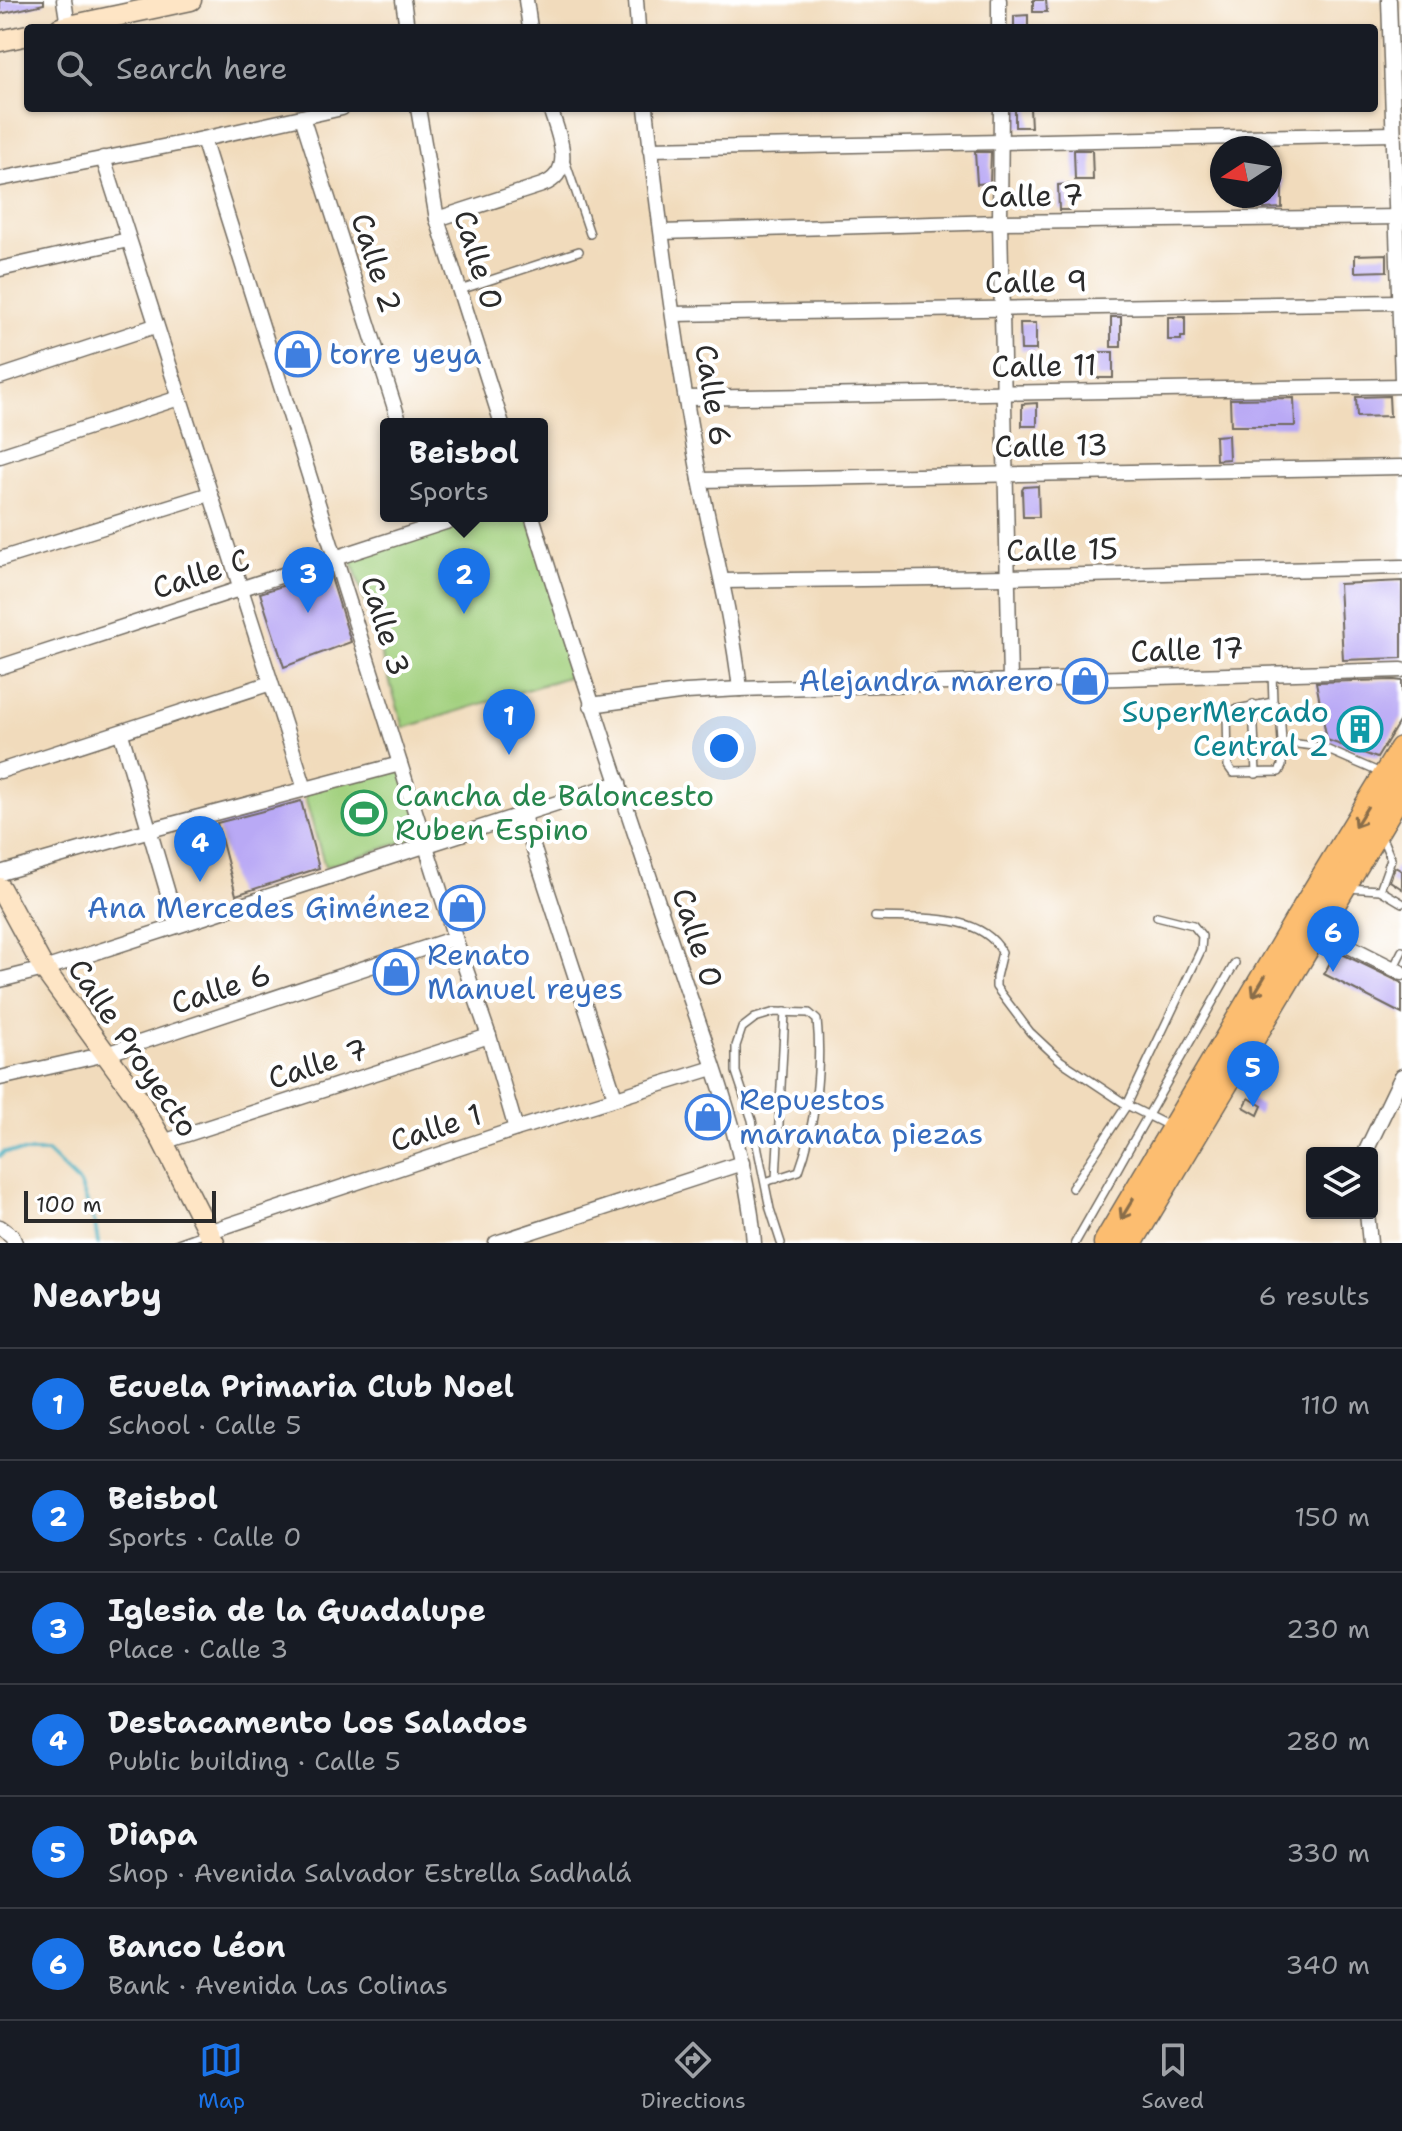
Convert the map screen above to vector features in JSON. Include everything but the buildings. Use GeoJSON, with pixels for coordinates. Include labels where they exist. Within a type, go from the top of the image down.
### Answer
{"type":"FeatureCollection","features":[{"type":"Feature","properties":{"kind":"highway"},"geometry":{"type":"LineString","coordinates":[[1129,1243],[1307,924],[1340,888],[1392,802],[1402,750]]}},
{"type":"Feature","properties":{"kind":"highway"},"geometry":{"type":"LineString","coordinates":[[1107,1243],[1174,1129],[1307,924],[1392,802]]}},
{"type":"Feature","properties":{"kind":"highway"},"geometry":{"type":"LineString","coordinates":[[1145,1243],[1311,953],[1307,924]]}},
{"type":"Feature","properties":{"kind":"street"},"geometry":{"type":"LineString","coordinates":[[64,0],[64,24]]}},
{"type":"Feature","properties":{"kind":"street"},"geometry":{"type":"LineString","coordinates":[[76,24],[167,2],[191,0]]}},
{"type":"Feature","properties":{"kind":"street"},"geometry":{"type":"LineString","coordinates":[[403,0],[406,24]]}},
{"type":"Feature","properties":{"kind":"street"},"geometry":{"type":"LineString","coordinates":[[526,0],[529,24]]}},
{"type":"Feature","properties":{"kind":"street"},"geometry":{"type":"LineString","coordinates":[[636,0],[638,24]]}},
{"type":"Feature","properties":{"kind":"street"},"geometry":{"type":"LineString","coordinates":[[999,0],[999,24]]}},
{"type":"Feature","properties":{"kind":"street"},"geometry":{"type":"LineString","coordinates":[[1393,1],[1393,134],[1399,217],[1402,379]]}},
{"type":"Feature","properties":{"kind":"street"},"geometry":{"type":"LineString","coordinates":[[0,41],[24,36]]}},
{"type":"Feature","properties":{"kind":"street"},"geometry":{"type":"LineString","coordinates":[[1378,50],[1391,49]]}},
{"type":"Feature","properties":{"kind":"street"},"geometry":{"type":"LineString","coordinates":[[0,179],[324,112]]}},
{"type":"Feature","properties":{"kind":"street","name":"Calle 0"},"geometry":{"type":"LineString","coordinates":[[419,112],[437,219],[500,418]]}},
{"type":"Feature","properties":{"kind":"street"},"geometry":{"type":"LineString","coordinates":[[437,219],[552,181],[560,171],[563,154],[551,112]]}},
{"type":"Feature","properties":{"kind":"street","name":"Calle 6"},"geometry":{"type":"LineString","coordinates":[[646,112],[673,314],[700,480],[734,635],[740,689]]}},
{"type":"Feature","properties":{"kind":"street"},"geometry":{"type":"LineString","coordinates":[[1001,112],[1000,222],[1010,680]]}},
{"type":"Feature","properties":{"kind":"street","name":"Calle 2"},"geometry":{"type":"LineString","coordinates":[[302,117],[398,418]]}},
{"type":"Feature","properties":{"kind":"street"},"geometry":{"type":"LineString","coordinates":[[650,149],[1393,134]]}},
{"type":"Feature","properties":{"kind":"street","name":"Calle 3"},"geometry":{"type":"LineString","coordinates":[[203,139],[516,1129]]}},
{"type":"Feature","properties":{"kind":"street"},"geometry":{"type":"LineString","coordinates":[[103,158],[305,789]]}},
{"type":"Feature","properties":{"kind":"street","name":"Calle 7"},"geometry":{"type":"LineString","coordinates":[[662,232],[1000,222],[1399,217]]}},
{"type":"Feature","properties":{"kind":"street"},"geometry":{"type":"LineString","coordinates":[[0,269],[128,240]]}},
{"type":"Feature","properties":{"kind":"street","name":"Calle 9"},"geometry":{"type":"LineString","coordinates":[[673,314],[1399,302]]}},
{"type":"Feature","properties":{"kind":"street"},"geometry":{"type":"LineString","coordinates":[[0,377],[155,326]]}},
{"type":"Feature","properties":{"kind":"street","name":"Calle 11"},"geometry":{"type":"LineString","coordinates":[[687,398],[1402,386]]}},
{"type":"Feature","properties":{"kind":"street"},"geometry":{"type":"LineString","coordinates":[[0,456],[179,398]]}},
{"type":"Feature","properties":{"kind":"street","name":"Calle 13"},"geometry":{"type":"LineString","coordinates":[[700,480],[1402,467]]}},
{"type":"Feature","properties":{"kind":"street"},"geometry":{"type":"LineString","coordinates":[[0,559],[210,494]]}},
{"type":"Feature","properties":{"kind":"street","name":"Calle C"},"geometry":{"type":"LineString","coordinates":[[0,667],[337,558],[428,522]]}},
{"type":"Feature","properties":{"kind":"street","name":"Calle 0"},"geometry":{"type":"LineString","coordinates":[[534,522],[591,705],[713,1068],[742,1163],[754,1243]]}},
{"type":"Feature","properties":{"kind":"street","name":"Calle 15"},"geometry":{"type":"LineString","coordinates":[[723,581],[1402,567]]}},
{"type":"Feature","properties":{"kind":"street","name":"Calle 17"},"geometry":{"type":"LineString","coordinates":[[591,705],[661,694],[740,689],[1402,670]]}},
{"type":"Feature","properties":{"kind":"street"},"geometry":{"type":"LineString","coordinates":[[0,771],[271,683]]}},
{"type":"Feature","properties":{"kind":"street"},"geometry":{"type":"LineString","coordinates":[[121,734],[177,924]]}},
{"type":"Feature","properties":{"kind":"street"},"geometry":{"type":"LineString","coordinates":[[0,873],[400,764]]}},
{"type":"Feature","properties":{"kind":"street"},"geometry":{"type":"LineString","coordinates":[[0,980],[44,969],[619,783]]}},
{"type":"Feature","properties":{"kind":"street"},"geometry":{"type":"LineString","coordinates":[[522,813],[615,1097]]}},
{"type":"Feature","properties":{"kind":"street","name":"Calle Proyecto"},"geometry":{"type":"LineString","coordinates":[[0,888],[44,969],[135,1094],[211,1238]]}},
{"type":"Feature","properties":{"kind":"street"},"geometry":{"type":"LineString","coordinates":[[1307,924],[1398,971]]}},
{"type":"Feature","properties":{"kind":"street","name":"Calle 6"},"geometry":{"type":"LineString","coordinates":[[0,1078],[106,1054],[455,938]]}},
{"type":"Feature","properties":{"kind":"street","name":"Calle 7"},"geometry":{"type":"LineString","coordinates":[[163,1142],[489,1036]]}},
{"type":"Feature","properties":{"kind":"street","name":"Calle 1"},"geometry":{"type":"LineString","coordinates":[[211,1238],[516,1129],[713,1068]]}},
{"type":"Feature","properties":{"kind":"street"},"geometry":{"type":"LineString","coordinates":[[1368,1147],[1398,1093],[1402,1076]]}},
{"type":"Feature","properties":{"kind":"street"},"geometry":{"type":"LineString","coordinates":[[496,1243],[742,1163]]}},
{"type":"Feature","properties":{"kind":"street"},"geometry":{"type":"LineString","coordinates":[[1368,1219],[1370,1243]]}},
{"type":"Feature","properties":{"kind":"street"},"geometry":{"type":"LineString","coordinates":[[0,1227],[12,1236],[15,1243]]}},
{"type":"Feature","properties":{"kind":"lane"},"geometry":{"type":"LineString","coordinates":[[563,154],[590,234]]}},
{"type":"Feature","properties":{"kind":"lane"},"geometry":{"type":"LineString","coordinates":[[460,290],[579,251]]}},
{"type":"Feature","properties":{"kind":"lane"},"geometry":{"type":"LineString","coordinates":[[1272,673],[1273,702],[1280,711],[1281,770],[1275,774],[1236,774],[1230,770],[1226,720],[1230,709],[1273,702]]}},
{"type":"Feature","properties":{"kind":"lane"},"geometry":{"type":"LineString","coordinates":[[1253,704],[1256,774]]}},
{"type":"Feature","properties":{"kind":"lane"},"geometry":{"type":"LineString","coordinates":[[1282,742],[1321,747],[1392,802],[1391,859],[1380,890]]}},
{"type":"Feature","properties":{"kind":"lane"},"geometry":{"type":"LineString","coordinates":[[1340,888],[1380,890],[1402,903]]}},
{"type":"Feature","properties":{"kind":"lane"},"geometry":{"type":"LineString","coordinates":[[1072,1188],[1127,1105],[1202,946],[1202,936],[1193,925],[1157,916]]}},
{"type":"Feature","properties":{"kind":"lane"},"geometry":{"type":"LineString","coordinates":[[875,917],[953,921],[996,942],[1002,952],[996,987],[1030,1032],[1061,1061],[1127,1105],[1174,1129]]}},
{"type":"Feature","properties":{"kind":"lane"},"geometry":{"type":"LineString","coordinates":[[1398,971],[1402,951]]}},
{"type":"Feature","properties":{"kind":"lane"},"geometry":{"type":"LineString","coordinates":[[1075,1243],[1235,963]]}},
{"type":"Feature","properties":{"kind":"lane"},"geometry":{"type":"LineString","coordinates":[[765,1182],[799,1171],[809,1145],[819,1044],[817,1020],[809,1013],[775,1012],[755,1018],[742,1028],[736,1046],[736,1072],[752,1120],[765,1182],[781,1243]]}},
{"type":"Feature","properties":{"kind":"lane"},"geometry":{"type":"LineString","coordinates":[[776,1179],[785,1012]]}},
{"type":"Feature","properties":{"kind":"lane","name":"Calle 1"},"geometry":{"type":"LineString","coordinates":[[178,1243],[211,1238]]}},
{"type":"Feature","properties":{"kind":"green space"},"geometry":{"type":"Polygon","coordinates":[[[455,522],[530,522],[580,673],[404,728],[350,555],[455,522]]]}},
{"type":"Feature","properties":{"kind":"green space","name":"Cancha de Baloncesto Ruben Espino"},"geometry":{"type":"Polygon","coordinates":[[[402,764],[425,835],[325,867],[303,791],[402,764]]]}},
{"type":"Feature","properties":{"kind":"waterway"},"geometry":{"type":"LineString","coordinates":[[0,1156],[4,1152],[47,1152],[80,1184],[95,1224],[98,1243]]}},
{"type":"Feature","properties":{"kind":"place","name":"torre yeya"},"geometry":{"type":"Point","coordinates":[298,354]}},
{"type":"Feature","properties":{"kind":"place","name":"Iglesia de la Guadalupe"},"geometry":{"type":"Point","coordinates":[308,613]}},
{"type":"Feature","properties":{"kind":"place","name":"Beisbol"},"geometry":{"type":"Point","coordinates":[464,614]}},
{"type":"Feature","properties":{"kind":"place","name":"Alejandra marero"},"geometry":{"type":"Point","coordinates":[1085,681]}},
{"type":"Feature","properties":{"kind":"place","name":"SuperMercado Central 2"},"geometry":{"type":"Point","coordinates":[1360,729]}},
{"type":"Feature","properties":{"kind":"place","name":"Ecuela Primaria Club Noel"},"geometry":{"type":"Point","coordinates":[509,755]}},
{"type":"Feature","properties":{"kind":"place","name":"Cancha de Baloncesto Ruben Espino"},"geometry":{"type":"Point","coordinates":[364,813]}},
{"type":"Feature","properties":{"kind":"place","name":"Destacamento Los Salados"},"geometry":{"type":"Point","coordinates":[200,882]}},
{"type":"Feature","properties":{"kind":"place","name":"Ana Mercedes Giménez"},"geometry":{"type":"Point","coordinates":[462,908]}},
{"type":"Feature","properties":{"kind":"place","name":"Renato Manuel reyes"},"geometry":{"type":"Point","coordinates":[396,972]}},
{"type":"Feature","properties":{"kind":"place","name":"Banco Léon"},"geometry":{"type":"Point","coordinates":[1333,972]}},
{"type":"Feature","properties":{"kind":"place","name":"Diapa"},"geometry":{"type":"Point","coordinates":[1253,1107]}},
{"type":"Feature","properties":{"kind":"place","name":"Repuestos maranata piezas"},"geometry":{"type":"Point","coordinates":[708,1117]}}]}
